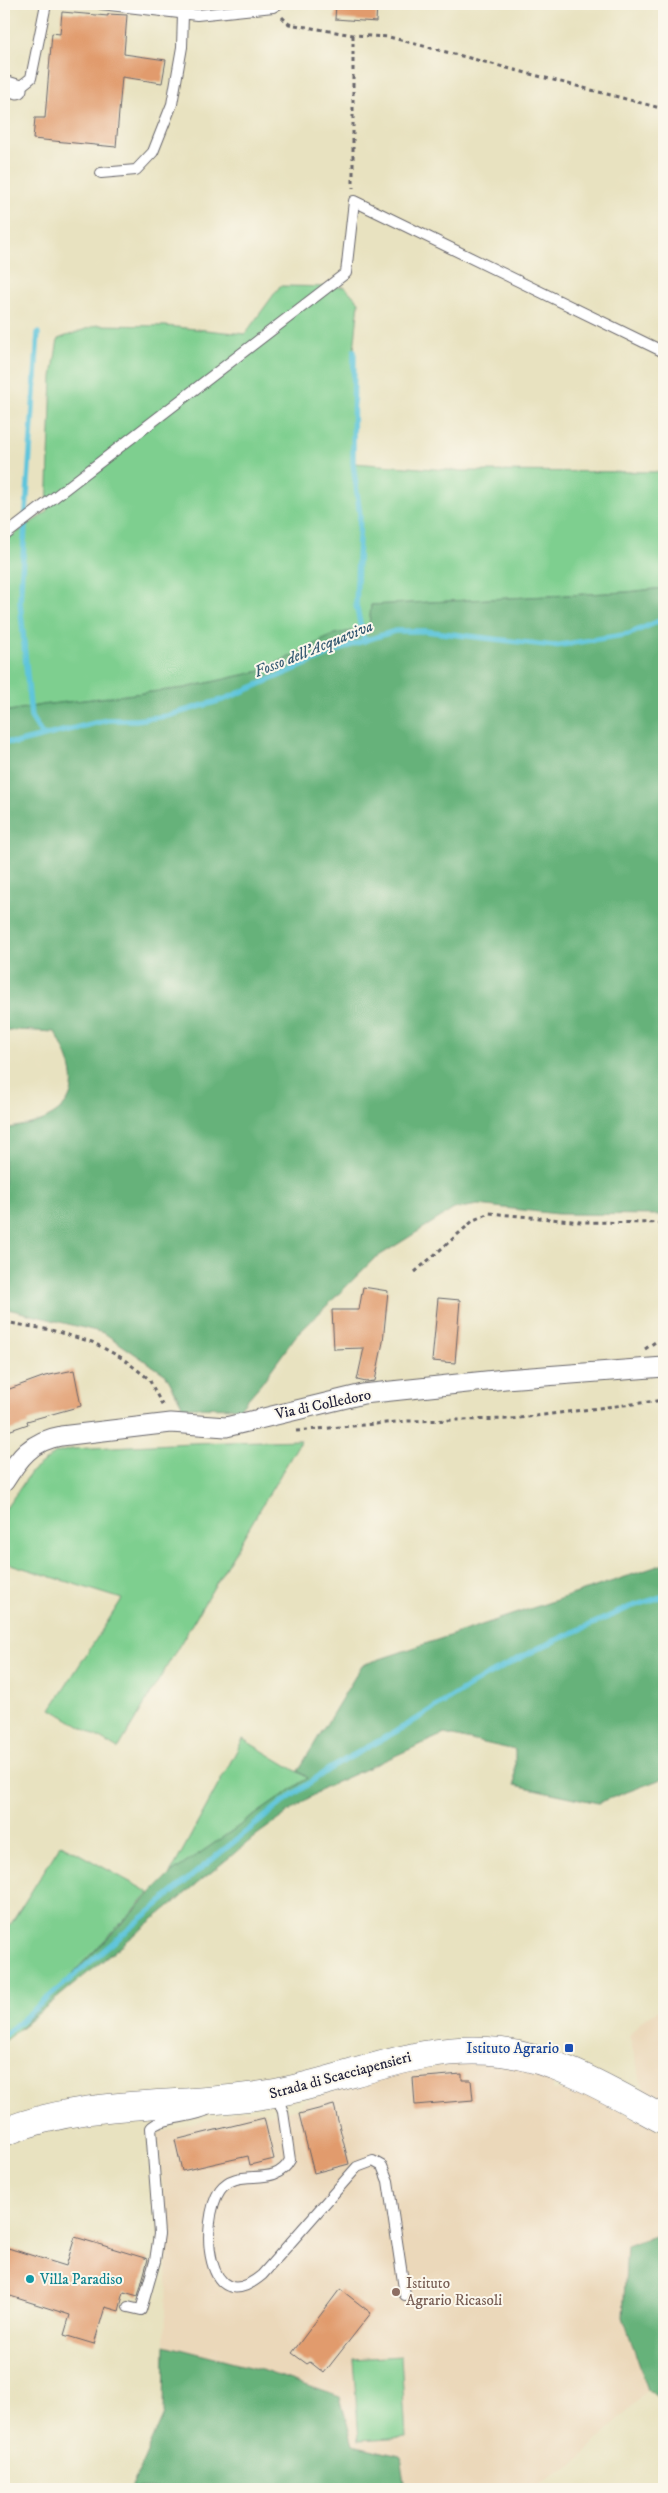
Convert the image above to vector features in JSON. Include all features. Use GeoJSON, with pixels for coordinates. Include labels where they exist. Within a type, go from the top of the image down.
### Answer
{"type":"FeatureCollection","features":[{"type":"Feature","properties":{"kind":"street","name":"Via di Colledoro"},"geometry":{"type":"LineString","coordinates":[[4,1482],[25,1452],[45,1439],[61,1436],[171,1423],[226,1427],[363,1394],[505,1379],[664,1367]]}},
{"type":"Feature","properties":{"kind":"street","name":"Strada di Scacciapensieri"},"geometry":{"type":"LineString","coordinates":[[7,2127],[54,2116],[108,2107],[225,2099],[276,2093],[421,2054],[472,2050],[527,2056],[560,2066],[664,2120]]}},
{"type":"Feature","properties":{"kind":"lane"},"geometry":{"type":"LineString","coordinates":[[10,87],[31,78],[46,4]]}},
{"type":"Feature","properties":{"kind":"lane"},"geometry":{"type":"LineString","coordinates":[[101,4],[183,14],[276,6]]}},
{"type":"Feature","properties":{"kind":"lane"},"geometry":{"type":"LineString","coordinates":[[101,173],[136,170],[153,152],[172,104],[182,47],[183,14]]}},
{"type":"Feature","properties":{"kind":"lane"},"geometry":{"type":"LineString","coordinates":[[4,536],[346,273],[354,201],[664,352]]}},
{"type":"Feature","properties":{"kind":"lane"},"geometry":{"type":"LineString","coordinates":[[276,2093],[283,2112],[290,2160],[280,2173],[230,2181],[216,2198],[212,2209],[209,2244],[216,2276],[228,2286],[236,2287],[252,2284],[357,2167],[373,2161],[382,2166],[388,2181],[404,2294]]}},
{"type":"Feature","properties":{"kind":"lane"},"geometry":{"type":"LineString","coordinates":[[128,2307],[141,2310],[158,2249],[159,2226],[151,2128],[158,2122],[198,2115],[225,2099]]}},
{"type":"Feature","properties":{"kind":"path"},"geometry":{"type":"LineString","coordinates":[[276,6],[288,24],[353,35],[389,36],[664,109]]}},
{"type":"Feature","properties":{"kind":"path"},"geometry":{"type":"LineString","coordinates":[[353,35],[354,201]]}},
{"type":"Feature","properties":{"kind":"path"},"geometry":{"type":"LineString","coordinates":[[415,1272],[474,1220],[489,1213],[581,1222],[664,1223]]}},
{"type":"Feature","properties":{"kind":"path"},"geometry":{"type":"LineString","coordinates":[[4,1322],[51,1330],[92,1342],[122,1358],[149,1379],[171,1423]]}},
{"type":"Feature","properties":{"kind":"path"},"geometry":{"type":"LineString","coordinates":[[289,1432],[408,1421],[511,1418],[664,1400]]}},
{"type":"Feature","properties":{"kind":"shaded area"},"geometry":{"type":"Polygon","coordinates":[[[664,2006],[664,2106],[650,2099],[643,2088],[629,2036],[640,2022],[664,2006]]]}},
{"type":"Feature","properties":{"kind":"shaded area","name":"Istituto Agrario Ricasoli"},"geometry":{"type":"Polygon","coordinates":[[[471,2061],[554,2072],[553,2090],[578,2089],[664,2132],[664,2233],[627,2246],[623,2317],[648,2390],[573,2465],[529,2489],[405,2489],[400,2456],[353,2445],[265,2371],[165,2345],[168,2247],[158,2133],[242,2111],[263,2111],[268,2115],[299,2108],[304,2101],[397,2072],[471,2061]]]}},
{"type":"Feature","properties":{"kind":"green space"},"geometry":{"type":"Polygon","coordinates":[[[280,286],[345,287],[359,302],[354,351],[353,463],[461,471],[664,472],[664,588],[627,592],[371,605],[369,628],[335,634],[261,671],[185,688],[42,705],[4,712],[4,541],[47,512],[52,377],[58,339],[97,325],[166,326],[245,334],[280,286]]]}},
{"type":"Feature","properties":{"kind":"green space"},"geometry":{"type":"Polygon","coordinates":[[[664,588],[664,1215],[557,1214],[478,1205],[454,1209],[374,1259],[295,1337],[261,1384],[240,1408],[183,1407],[166,1375],[104,1333],[4,1308],[4,1129],[38,1122],[61,1109],[72,1089],[72,1078],[66,1055],[55,1032],[16,1030],[4,1032],[4,712],[42,705],[185,688],[261,671],[335,634],[369,628],[371,605],[627,592],[664,588]]]}},
{"type":"Feature","properties":{"kind":"green space"},"geometry":{"type":"Polygon","coordinates":[[[301,1440],[118,1749],[51,1709],[122,1599],[4,1562],[4,1511],[32,1471],[56,1453],[72,1449],[301,1440]]]}},
{"type":"Feature","properties":{"kind":"green space"},"geometry":{"type":"Polygon","coordinates":[[[664,1564],[664,1778],[598,1803],[515,1785],[515,1750],[444,1734],[323,1788],[258,1834],[18,2030],[170,1874],[308,1778],[298,1771],[362,1665],[664,1564]]]}},
{"type":"Feature","properties":{"kind":"green space"},"geometry":{"type":"Polygon","coordinates":[[[243,1739],[308,1778],[170,1874],[243,1739]]]}},
{"type":"Feature","properties":{"kind":"green space"},"geometry":{"type":"Polygon","coordinates":[[[61,1844],[150,1893],[18,2030],[4,2041],[4,1935],[61,1844]]]}},
{"type":"Feature","properties":{"kind":"green space"},"geometry":{"type":"Polygon","coordinates":[[[664,2233],[664,2402],[648,2390],[623,2317],[627,2246],[664,2233]]]}},
{"type":"Feature","properties":{"kind":"green space"},"geometry":{"type":"Polygon","coordinates":[[[165,2345],[265,2371],[340,2397],[353,2445],[400,2456],[405,2489],[131,2489],[164,2414],[165,2345]]]}},
{"type":"Feature","properties":{"kind":"green space"},"geometry":{"type":"Polygon","coordinates":[[[401,2356],[406,2437],[359,2440],[353,2359],[401,2356]]]}},
{"type":"Feature","properties":{"kind":"building"},"geometry":{"type":"Polygon","coordinates":[[[336,4],[377,4],[376,22],[335,19],[336,4]]]}},
{"type":"Feature","properties":{"kind":"building"},"geometry":{"type":"Polygon","coordinates":[[[62,12],[108,16],[108,14],[127,15],[124,54],[166,60],[162,83],[122,77],[116,147],[33,139],[35,118],[45,118],[52,33],[60,34],[62,12]]]}},
{"type":"Feature","properties":{"kind":"building"},"geometry":{"type":"Polygon","coordinates":[[[363,1287],[388,1291],[383,1342],[375,1381],[366,1382],[357,1380],[364,1348],[334,1349],[332,1310],[359,1310],[363,1287]]]}},
{"type":"Feature","properties":{"kind":"building"},"geometry":{"type":"Polygon","coordinates":[[[438,1298],[460,1300],[455,1363],[432,1361],[438,1298]]]}},
{"type":"Feature","properties":{"kind":"building"},"geometry":{"type":"Polygon","coordinates":[[[74,1370],[81,1406],[27,1421],[28,1424],[8,1431],[4,1417],[4,1391],[45,1376],[74,1370]]]}},
{"type":"Feature","properties":{"kind":"building"},"geometry":{"type":"Polygon","coordinates":[[[462,2074],[462,2080],[471,2080],[473,2100],[415,2105],[413,2078],[462,2074]]]}},
{"type":"Feature","properties":{"kind":"building"},"geometry":{"type":"Polygon","coordinates":[[[334,2105],[349,2164],[314,2173],[299,2114],[334,2105]]]}},
{"type":"Feature","properties":{"kind":"building"},"geometry":{"type":"Polygon","coordinates":[[[264,2118],[274,2159],[250,2165],[248,2156],[182,2171],[175,2140],[264,2118]]]}},
{"type":"Feature","properties":{"kind":"building"},"geometry":{"type":"Polygon","coordinates":[[[75,2237],[148,2259],[138,2296],[124,2292],[119,2311],[105,2307],[94,2344],[64,2335],[70,2315],[4,2294],[4,2260],[8,2248],[66,2266],[75,2237]]]}},
{"type":"Feature","properties":{"kind":"building"},"geometry":{"type":"Polygon","coordinates":[[[340,2289],[371,2313],[324,2373],[310,2362],[307,2364],[292,2353],[340,2289]]]}},
{"type":"Feature","properties":{"kind":"waterway"},"geometry":{"type":"LineString","coordinates":[[38,333],[20,601],[31,717],[43,736]]}},
{"type":"Feature","properties":{"kind":"waterway"},"geometry":{"type":"LineString","coordinates":[[354,351],[353,463],[360,515],[356,605],[364,641]]}},
{"type":"Feature","properties":{"kind":"waterway","name":"Fosso dell'Acquaviva"},"geometry":{"type":"LineString","coordinates":[[4,741],[16,743],[107,720],[136,720],[167,716],[225,699],[351,645],[395,631],[425,631],[554,646],[629,634],[664,619]]}},
{"type":"Feature","properties":{"kind":"waterway"},"geometry":{"type":"LineString","coordinates":[[4,2035],[193,1875],[283,1802],[329,1769],[409,1724],[484,1677],[539,1648],[630,1607],[664,1596]]}},
{"type":"Feature","properties":{"kind":"place","name":"Istituto Agrario"},"geometry":{"type":"Point","coordinates":[569,2048]}},
{"type":"Feature","properties":{"kind":"place","name":"Villa Paradiso"},"geometry":{"type":"Point","coordinates":[30,2279]}},
{"type":"Feature","properties":{"kind":"place","name":"Istituto Agrario Ricasoli"},"geometry":{"type":"Point","coordinates":[396,2292]}}]}
